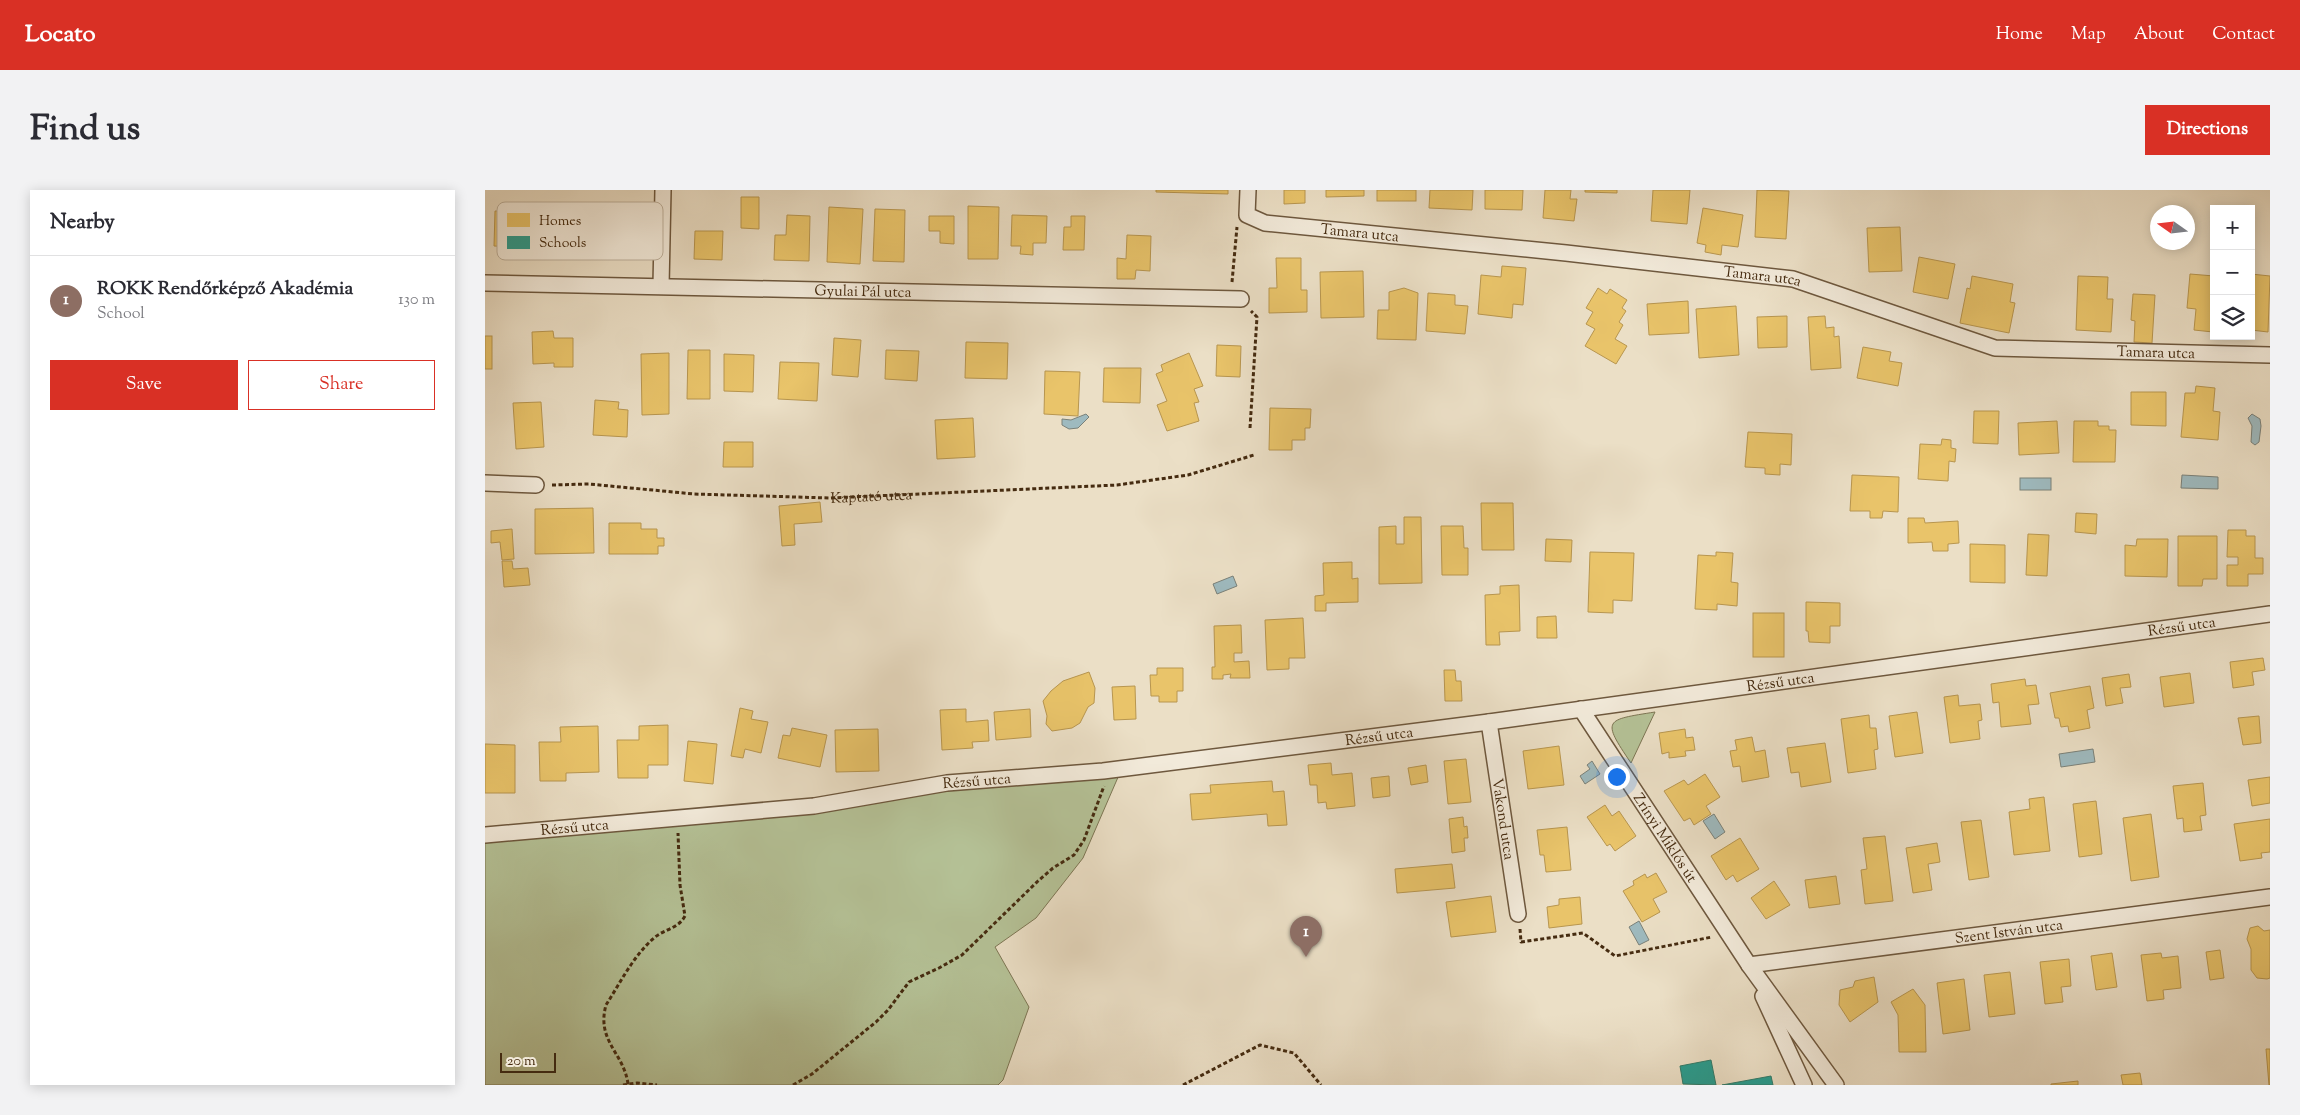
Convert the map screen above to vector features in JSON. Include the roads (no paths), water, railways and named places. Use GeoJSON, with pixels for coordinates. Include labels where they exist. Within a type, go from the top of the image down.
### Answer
{"type":"FeatureCollection","features":[{"type":"Feature","properties":{"kind":"street","name":"Tamara utca"},"geometry":{"type":"LineString","coordinates":[[1248,190],[1242,220],[1265,224],[1566,253],[1793,279],[1995,348],[2270,356]]}},
{"type":"Feature","properties":{"kind":"street"},"geometry":{"type":"LineString","coordinates":[[661,286],[662,260]]}},
{"type":"Feature","properties":{"kind":"street","name":"Gyulai Pál utca"},"geometry":{"type":"LineString","coordinates":[[485,283],[1241,299]]}},
{"type":"Feature","properties":{"kind":"street"},"geometry":{"type":"LineString","coordinates":[[485,483],[537,485]]}},
{"type":"Feature","properties":{"kind":"street","name":"Rézsű utca"},"geometry":{"type":"LineString","coordinates":[[485,835],[814,806],[947,783],[1103,771],[1489,722],[2270,614]]}},
{"type":"Feature","properties":{"kind":"street"},"geometry":{"type":"LineString","coordinates":[[2248,616],[2270,618]]}},
{"type":"Feature","properties":{"kind":"street","name":"Zrínyi Miklós út"},"geometry":{"type":"LineString","coordinates":[[1581,709],[1730,933],[1749,965],[1836,1085]]}},
{"type":"Feature","properties":{"kind":"street","name":"Vakond utca"},"geometry":{"type":"LineString","coordinates":[[1489,722],[1518,914]]}},
{"type":"Feature","properties":{"kind":"street","name":"Szent István utca"},"geometry":{"type":"LineString","coordinates":[[1749,965],[2270,897]]}},
{"type":"Feature","properties":{"kind":"street","name":"Zrínyi Miklós út"},"geometry":{"type":"LineString","coordinates":[[1749,965],[1804,1085]]}},
{"type":"Feature","properties":{"kind":"water"},"geometry":{"type":"Polygon","coordinates":[[[1086,414],[1089,417],[1078,428],[1069,429],[1062,425],[1062,419],[1071,420],[1086,414]]]}},
{"type":"Feature","properties":{"kind":"water"},"geometry":{"type":"Polygon","coordinates":[[[2252,414],[2260,419],[2261,426],[2259,442],[2255,445],[2251,442],[2252,426],[2248,418],[2252,414]]]}},
{"type":"Feature","properties":{"kind":"water"},"geometry":{"type":"Polygon","coordinates":[[[2182,475],[2218,477],[2218,489],[2181,488],[2182,475]]]}},
{"type":"Feature","properties":{"kind":"water"},"geometry":{"type":"Polygon","coordinates":[[[2020,478],[2051,478],[2051,490],[2020,490],[2020,478]]]}},
{"type":"Feature","properties":{"kind":"water"},"geometry":{"type":"Polygon","coordinates":[[[1233,576],[1237,586],[1217,594],[1213,584],[1233,576]]]}},
{"type":"Feature","properties":{"kind":"water"},"geometry":{"type":"Polygon","coordinates":[[[2093,749],[2095,762],[2061,767],[2059,754],[2093,749]]]}},
{"type":"Feature","properties":{"kind":"water"},"geometry":{"type":"Polygon","coordinates":[[[1592,761],[1600,774],[1585,784],[1580,776],[1590,769],[1587,765],[1592,761]]]}},
{"type":"Feature","properties":{"kind":"water"},"geometry":{"type":"Polygon","coordinates":[[[1714,814],[1725,832],[1715,839],[1703,821],[1714,814]]]}},
{"type":"Feature","properties":{"kind":"water"},"geometry":{"type":"Polygon","coordinates":[[[1639,921],[1649,940],[1639,945],[1629,927],[1639,921]]]}},
{"type":"Feature","properties":{"kind":"place","name":"ROKK Rendőrképző Akadémia"},"geometry":{"type":"Point","coordinates":[1306,957]}}]}
